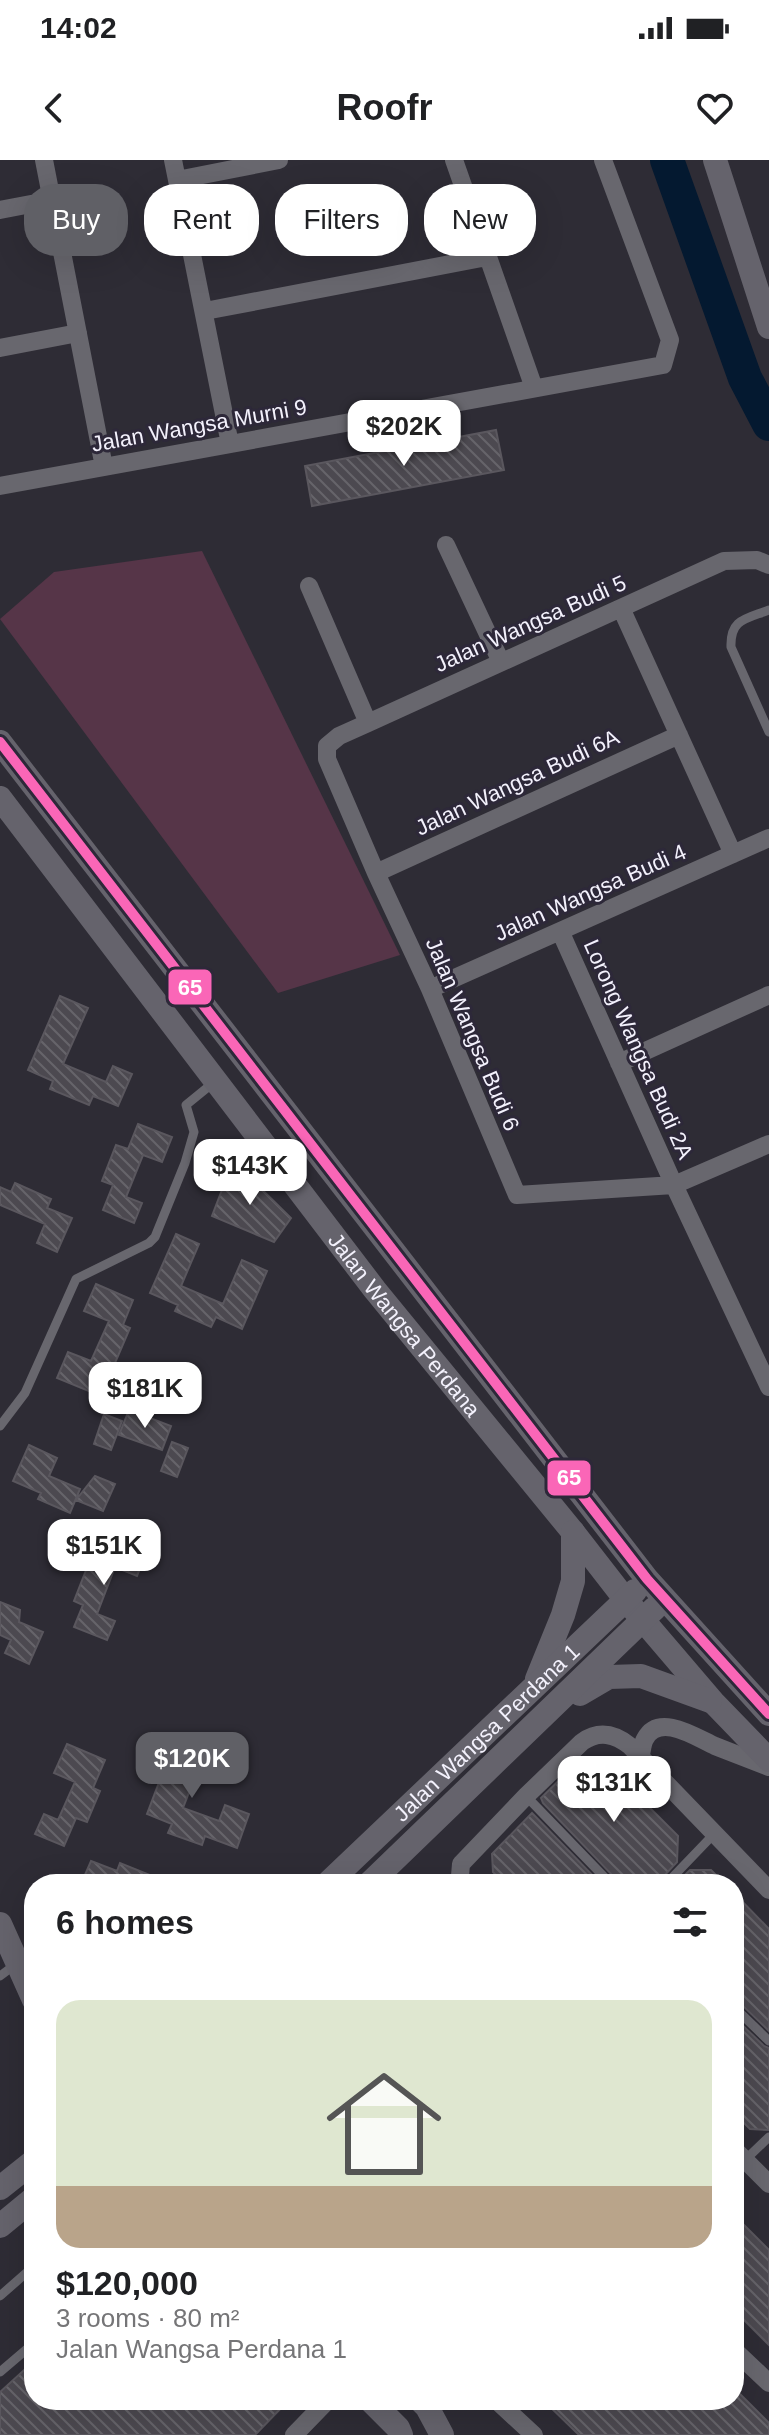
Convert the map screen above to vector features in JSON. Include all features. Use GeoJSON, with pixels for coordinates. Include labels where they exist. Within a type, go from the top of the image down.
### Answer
{"type":"FeatureCollection","features":[{"type":"Feature","properties":{"kind":"main road"},"geometry":{"type":"LineString","coordinates":[[715,160],[769,327]]}},
{"type":"Feature","properties":{"kind":"main road","name":"Jalan Wangsa Perdana"},"geometry":{"type":"LineString","coordinates":[[0,742],[647,1579],[769,1714]]}},
{"type":"Feature","properties":{"kind":"main road","name":"Jalan Wangsa Perdana"},"geometry":{"type":"LineString","coordinates":[[0,798],[375,1290],[625,1599],[713,1702],[769,1760]]}},
{"type":"Feature","properties":{"kind":"main road"},"geometry":{"type":"LineString","coordinates":[[532,1690],[563,1615],[573,1581],[573,1532]]}},
{"type":"Feature","properties":{"kind":"main road","name":"Jalan Wangsa Perdana 1"},"geometry":{"type":"LineString","coordinates":[[338,1874],[647,1579]]}},
{"type":"Feature","properties":{"kind":"main road","name":"Jalan Wangsa Perdana 1"},"geometry":{"type":"LineString","coordinates":[[380,1874],[665,1598]]}},
{"type":"Feature","properties":{"kind":"main road"},"geometry":{"type":"LineString","coordinates":[[552,1710],[609,1677],[641,1676],[713,1702]]}},
{"type":"Feature","properties":{"kind":"main road"},"geometry":{"type":"LineString","coordinates":[[2,1931],[9,1970],[24,1988]]}},
{"type":"Feature","properties":{"kind":"main road"},"geometry":{"type":"LineString","coordinates":[[0,2188],[24,2169]]}},
{"type":"Feature","properties":{"kind":"main road"},"geometry":{"type":"LineString","coordinates":[[0,2226],[24,2206]]}},
{"type":"Feature","properties":{"kind":"main road"},"geometry":{"type":"LineString","coordinates":[[381,2410],[401,2435]]}},
{"type":"Feature","properties":{"kind":"main road"},"geometry":{"type":"LineString","coordinates":[[431,2410],[442,2435]]}},
{"type":"Feature","properties":{"kind":"street"},"geometry":{"type":"LineString","coordinates":[[44,160],[49,184]]}},
{"type":"Feature","properties":{"kind":"street"},"geometry":{"type":"LineString","coordinates":[[173,160],[230,444]]}},
{"type":"Feature","properties":{"kind":"street"},"geometry":{"type":"LineString","coordinates":[[177,180],[279,160]]}},
{"type":"Feature","properties":{"kind":"street"},"geometry":{"type":"LineString","coordinates":[[454,160],[534,388]]}},
{"type":"Feature","properties":{"kind":"street","name":"Jalan Wangsa Murni 9"},"geometry":{"type":"LineString","coordinates":[[0,486],[663,365],[670,340],[603,160]]}},
{"type":"Feature","properties":{"kind":"street"},"geometry":{"type":"LineString","coordinates":[[0,210],[24,205]]}},
{"type":"Feature","properties":{"kind":"street"},"geometry":{"type":"LineString","coordinates":[[63,256],[104,467]]}},
{"type":"Feature","properties":{"kind":"street"},"geometry":{"type":"LineString","coordinates":[[205,311],[487,257]]}},
{"type":"Feature","properties":{"kind":"street"},"geometry":{"type":"LineString","coordinates":[[0,348],[78,333]]}},
{"type":"Feature","properties":{"kind":"street"},"geometry":{"type":"LineString","coordinates":[[446,545],[501,662]]}},
{"type":"Feature","properties":{"kind":"street","name":"Jalan Wangsa Budi 5"},"geometry":{"type":"LineString","coordinates":[[327,746],[339,736],[724,561],[763,563]]}},
{"type":"Feature","properties":{"kind":"street"},"geometry":{"type":"LineString","coordinates":[[309,586],[368,723]]}},
{"type":"Feature","properties":{"kind":"street"},"geometry":{"type":"LineString","coordinates":[[621,608],[733,854]]}},
{"type":"Feature","properties":{"kind":"street","name":"Jalan Wangsa Budi 6A"},"geometry":{"type":"LineString","coordinates":[[376,873],[679,735]]}},
{"type":"Feature","properties":{"kind":"street","name":"Jalan Wangsa Budi 6"},"geometry":{"type":"LineString","coordinates":[[327,746],[327,759],[430,989],[517,1195],[674,1185]]}},
{"type":"Feature","properties":{"kind":"street","name":"Jalan Wangsa Budi 4"},"geometry":{"type":"LineString","coordinates":[[430,989],[769,838]]}},
{"type":"Feature","properties":{"kind":"street","name":"Lorong Wangsa Budi 2A"},"geometry":{"type":"LineString","coordinates":[[561,933],[769,1387]]}},
{"type":"Feature","properties":{"kind":"street"},"geometry":{"type":"LineString","coordinates":[[619,1063],[769,995]]}},
{"type":"Feature","properties":{"kind":"street"},"geometry":{"type":"LineString","coordinates":[[674,1185],[769,1144]]}},
{"type":"Feature","properties":{"kind":"street"},"geometry":{"type":"LineString","coordinates":[[640,1758],[645,1738],[667,1727],[689,1731],[711,1744],[769,1767]]}},
{"type":"Feature","properties":{"kind":"street"},"geometry":{"type":"LineString","coordinates":[[460,1874],[461,1864],[526,1796],[591,1736],[618,1737],[769,1890]]}},
{"type":"Feature","properties":{"kind":"street"},"geometry":{"type":"LineString","coordinates":[[744,2159],[769,2184]]}},
{"type":"Feature","properties":{"kind":"street"},"geometry":{"type":"LineString","coordinates":[[744,2359],[769,2383]]}},
{"type":"Feature","properties":{"kind":"street"},"geometry":{"type":"LineString","coordinates":[[294,2435],[318,2410]]}},
{"type":"Feature","properties":{"kind":"street"},"geometry":{"type":"LineString","coordinates":[[507,2410],[534,2435]]}},
{"type":"Feature","properties":{"kind":"lane"},"geometry":{"type":"LineString","coordinates":[[769,610],[739,623],[731,633],[731,647],[769,732]]}},
{"type":"Feature","properties":{"kind":"lane"},"geometry":{"type":"LineString","coordinates":[[0,1426],[25,1393],[76,1279],[149,1243],[155,1237],[194,1132],[186,1105],[216,1080]]}},
{"type":"Feature","properties":{"kind":"lane"},"geometry":{"type":"LineString","coordinates":[[526,1796],[601,1874]]}},
{"type":"Feature","properties":{"kind":"lane"},"geometry":{"type":"LineString","coordinates":[[676,1874],[713,1835]]}},
{"type":"Feature","properties":{"kind":"lane"},"geometry":{"type":"LineString","coordinates":[[744,2017],[769,2041]]}},
{"type":"Feature","properties":{"kind":"lane"},"geometry":{"type":"LineString","coordinates":[[744,2153],[769,2137]]}},
{"type":"Feature","properties":{"kind":"lane"},"geometry":{"type":"LineString","coordinates":[[0,2296],[24,2275]]}},
{"type":"Feature","properties":{"kind":"lane"},"geometry":{"type":"LineString","coordinates":[[0,2372],[24,2352]]}},
{"type":"Feature","properties":{"kind":"shaded area"},"geometry":{"type":"Polygon","coordinates":[[[202,551],[400,955],[278,993],[0,619],[54,572],[202,551]]]}},
{"type":"Feature","properties":{"kind":"building"},"geometry":{"type":"Polygon","coordinates":[[[496,430],[504,470],[312,506],[305,466],[496,430]]]}},
{"type":"Feature","properties":{"kind":"building"},"geometry":{"type":"Polygon","coordinates":[[[60,996],[88,1008],[63,1064],[106,1082],[113,1066],[132,1074],[118,1106],[93,1096],[89,1105],[50,1089],[53,1081],[28,1070],[60,996]]]}},
{"type":"Feature","properties":{"kind":"building"},"geometry":{"type":"Polygon","coordinates":[[[138,1124],[172,1137],[162,1162],[143,1155],[126,1197],[142,1203],[134,1223],[103,1210],[113,1185],[102,1181],[116,1145],[128,1149],[138,1124]]]}},
{"type":"Feature","properties":{"kind":"building"},"geometry":{"type":"Polygon","coordinates":[[[233,1161],[291,1218],[274,1242],[212,1216],[233,1161]]]}},
{"type":"Feature","properties":{"kind":"building"},"geometry":{"type":"Polygon","coordinates":[[[15,1183],[51,1199],[47,1208],[72,1218],[57,1252],[37,1243],[45,1224],[0,1205],[0,1187],[11,1192],[15,1183]]]}},
{"type":"Feature","properties":{"kind":"building"},"geometry":{"type":"Polygon","coordinates":[[[176,1234],[199,1244],[181,1286],[223,1304],[242,1260],[267,1271],[242,1329],[216,1317],[211,1327],[175,1311],[178,1305],[150,1293],[176,1234]]]}},
{"type":"Feature","properties":{"kind":"building"},"geometry":{"type":"Polygon","coordinates":[[[96,1284],[133,1300],[123,1325],[130,1328],[112,1370],[107,1368],[96,1394],[57,1378],[68,1352],[91,1361],[109,1321],[84,1311],[96,1284]]]}},
{"type":"Feature","properties":{"kind":"building"},"geometry":{"type":"Polygon","coordinates":[[[129,1410],[171,1426],[162,1450],[119,1435],[129,1410]]]}},
{"type":"Feature","properties":{"kind":"building"},"geometry":{"type":"Polygon","coordinates":[[[104,1414],[122,1421],[111,1450],[94,1444],[104,1414]]]}},
{"type":"Feature","properties":{"kind":"building"},"geometry":{"type":"Polygon","coordinates":[[[172,1442],[188,1448],[177,1477],[161,1471],[172,1442]]]}},
{"type":"Feature","properties":{"kind":"building"},"geometry":{"type":"Polygon","coordinates":[[[29,1445],[57,1458],[49,1476],[80,1489],[70,1513],[38,1499],[41,1493],[13,1481],[29,1445]]]}},
{"type":"Feature","properties":{"kind":"building"},"geometry":{"type":"Polygon","coordinates":[[[95,1476],[115,1484],[103,1511],[76,1500],[95,1476]]]}},
{"type":"Feature","properties":{"kind":"building"},"geometry":{"type":"Polygon","coordinates":[[[111,1540],[146,1554],[137,1576],[115,1567],[97,1614],[115,1621],[107,1640],[74,1627],[83,1605],[74,1601],[90,1560],[101,1565],[111,1540]]]}},
{"type":"Feature","properties":{"kind":"building"},"geometry":{"type":"Polygon","coordinates":[[[0,1602],[20,1610],[19,1622],[43,1632],[29,1664],[5,1653],[11,1640],[0,1635],[0,1602]]]}},
{"type":"Feature","properties":{"kind":"building"},"geometry":{"type":"Polygon","coordinates":[[[177,1735],[207,1746],[183,1808],[219,1821],[225,1805],[249,1814],[237,1848],[205,1836],[202,1845],[168,1833],[172,1824],[147,1814],[177,1735]]]}},
{"type":"Feature","properties":{"kind":"building"},"geometry":{"type":"Polygon","coordinates":[[[67,1744],[105,1760],[93,1788],[100,1791],[87,1822],[76,1818],[64,1846],[35,1834],[44,1814],[58,1820],[75,1782],[54,1773],[67,1744]]]}},
{"type":"Feature","properties":{"kind":"building"},"geometry":{"type":"Polygon","coordinates":[[[581,1759],[603,1761],[678,1836],[677,1862],[666,1874],[611,1874],[541,1798],[581,1759]]]}},
{"type":"Feature","properties":{"kind":"building"},"geometry":{"type":"Polygon","coordinates":[[[532,1813],[591,1874],[495,1874],[492,1854],[532,1813]]]}},
{"type":"Feature","properties":{"kind":"building"},"geometry":{"type":"Polygon","coordinates":[[[91,1861],[117,1871],[120,1863],[147,1874],[85,1874],[91,1861]]]}},
{"type":"Feature","properties":{"kind":"building"},"geometry":{"type":"Polygon","coordinates":[[[690,1870],[711,1870],[715,1874],[686,1874],[690,1870]]]}},
{"type":"Feature","properties":{"kind":"building"},"geometry":{"type":"Polygon","coordinates":[[[744,1903],[769,1929],[769,2031],[744,2007],[744,1903]]]}},
{"type":"Feature","properties":{"kind":"building"},"geometry":{"type":"Polygon","coordinates":[[[744,2027],[769,2048],[769,2130],[750,2129],[744,2123],[744,2027]]]}},
{"type":"Feature","properties":{"kind":"building"},"geometry":{"type":"Polygon","coordinates":[[[744,2225],[769,2250],[769,2345],[744,2320],[744,2225]]]}},
{"type":"Feature","properties":{"kind":"building"},"geometry":{"type":"Polygon","coordinates":[[[24,2370],[24,2410],[279,2410],[255,2435],[0,2435],[0,2392],[24,2370]]]}},
{"type":"Feature","properties":{"kind":"building"},"geometry":{"type":"Polygon","coordinates":[[[744,2398],[769,2423],[769,2435],[579,2435],[553,2410],[744,2410],[744,2398]]]}},
{"type":"Feature","properties":{"kind":"waterway"},"geometry":{"type":"LineString","coordinates":[[667,160],[745,378],[769,424]]}},
{"type":"Feature","properties":{"kind":"transit line","name":"65"},"geometry":{"type":"LineString","coordinates":[[0,742],[647,1579],[769,1714]]}}]}
